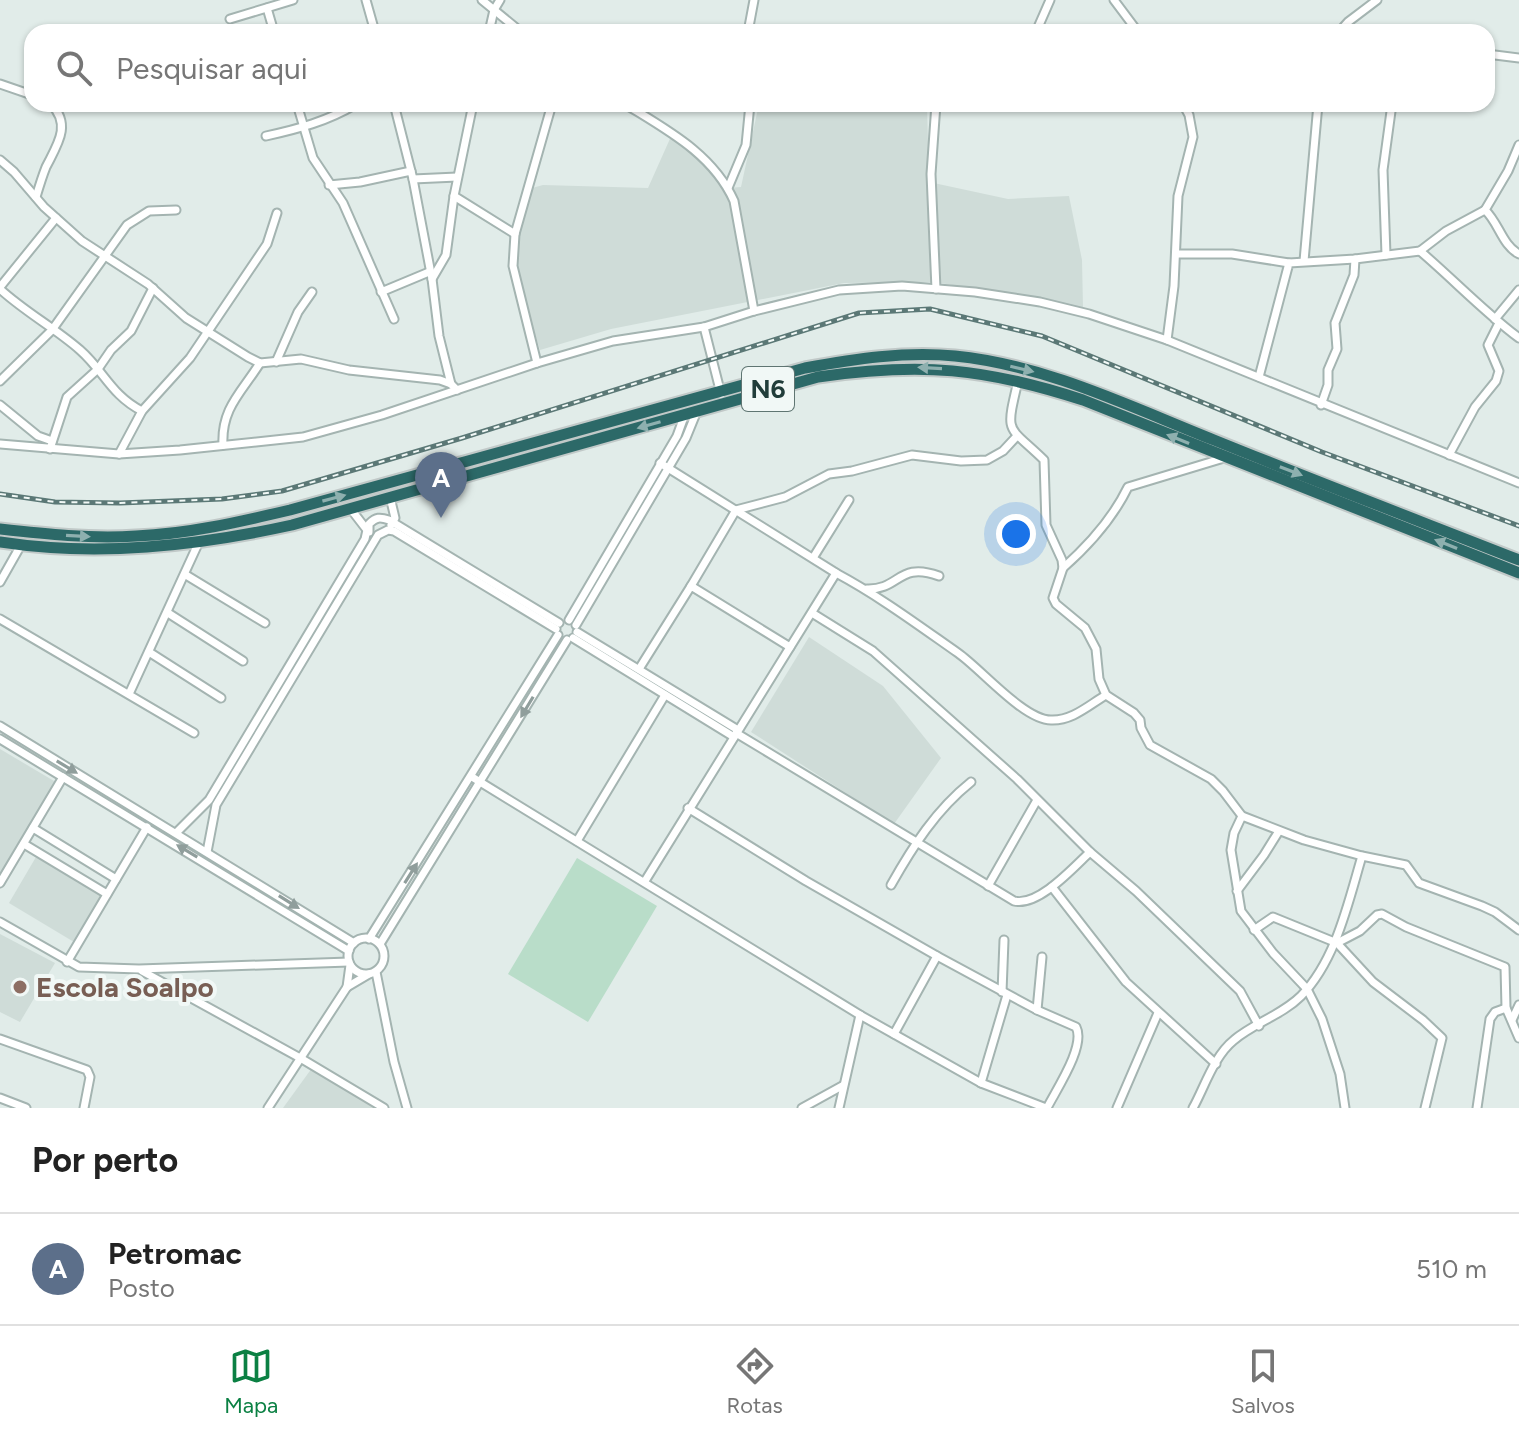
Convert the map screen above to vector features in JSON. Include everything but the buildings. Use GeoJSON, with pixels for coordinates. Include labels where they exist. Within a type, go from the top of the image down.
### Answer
{"type":"FeatureCollection","features":[{"type":"Feature","properties":{"kind":"highway","name":"N6"},"geometry":{"type":"LineString","coordinates":[[0,542],[97,550],[198,544],[292,525],[691,413],[722,397],[805,368],[856,358],[917,355],[957,356],[1011,367],[1092,390],[1519,560]]}},
{"type":"Feature","properties":{"kind":"highway","name":"N6"},"geometry":{"type":"LineString","coordinates":[[0,529],[49,535],[140,536],[235,523],[722,397],[818,377],[926,367],[1018,381],[1083,400],[1519,573]]}},
{"type":"Feature","properties":{"kind":"street"},"geometry":{"type":"LineString","coordinates":[[230,19],[267,5],[293,0]]}},
{"type":"Feature","properties":{"kind":"street"},"geometry":{"type":"LineString","coordinates":[[366,0],[373,24]]}},
{"type":"Feature","properties":{"kind":"street"},"geometry":{"type":"LineString","coordinates":[[482,0],[511,24]]}},
{"type":"Feature","properties":{"kind":"street"},"geometry":{"type":"LineString","coordinates":[[491,24],[500,0]]}},
{"type":"Feature","properties":{"kind":"street"},"geometry":{"type":"LineString","coordinates":[[750,24],[754,0]]}},
{"type":"Feature","properties":{"kind":"street"},"geometry":{"type":"LineString","coordinates":[[1040,24],[1050,0]]}},
{"type":"Feature","properties":{"kind":"street"},"geometry":{"type":"LineString","coordinates":[[1114,0],[1132,24]]}},
{"type":"Feature","properties":{"kind":"street"},"geometry":{"type":"LineString","coordinates":[[1346,24],[1377,0]]}},
{"type":"Feature","properties":{"kind":"street"},"geometry":{"type":"LineString","coordinates":[[1495,55],[1519,58]]}},
{"type":"Feature","properties":{"kind":"street"},"geometry":{"type":"LineString","coordinates":[[0,84],[24,92]]}},
{"type":"Feature","properties":{"kind":"street"},"geometry":{"type":"LineString","coordinates":[[36,197],[62,134],[57,112]]}},
{"type":"Feature","properties":{"kind":"street"},"geometry":{"type":"LineString","coordinates":[[299,112],[313,158],[343,203],[394,319]]}},
{"type":"Feature","properties":{"kind":"street"},"geometry":{"type":"LineString","coordinates":[[266,136],[303,128],[342,112]]}},
{"type":"Feature","properties":{"kind":"street"},"geometry":{"type":"LineString","coordinates":[[396,112],[412,175],[439,336],[454,387]]}},
{"type":"Feature","properties":{"kind":"street"},"geometry":{"type":"LineString","coordinates":[[381,292],[431,276],[446,255],[457,177],[471,112]]}},
{"type":"Feature","properties":{"kind":"street"},"geometry":{"type":"LineString","coordinates":[[537,363],[513,266],[515,234],[550,112]]}},
{"type":"Feature","properties":{"kind":"street"},"geometry":{"type":"LineString","coordinates":[[638,112],[702,156],[728,188],[734,201],[754,311]]}},
{"type":"Feature","properties":{"kind":"street"},"geometry":{"type":"LineString","coordinates":[[728,188],[746,145],[752,112]]}},
{"type":"Feature","properties":{"kind":"street"},"geometry":{"type":"LineString","coordinates":[[935,112],[931,174],[936,289]]}},
{"type":"Feature","properties":{"kind":"street"},"geometry":{"type":"LineString","coordinates":[[1167,340],[1176,254],[1178,196],[1193,137],[1187,112]]}},
{"type":"Feature","properties":{"kind":"street"},"geometry":{"type":"LineString","coordinates":[[1304,261],[1317,112]]}},
{"type":"Feature","properties":{"kind":"street"},"geometry":{"type":"LineString","coordinates":[[1386,255],[1383,170],[1391,112]]}},
{"type":"Feature","properties":{"kind":"street"},"geometry":{"type":"LineString","coordinates":[[1176,254],[1232,254],[1289,263],[1420,251],[1446,231],[1485,210],[1519,145]]}},
{"type":"Feature","properties":{"kind":"street"},"geometry":{"type":"LineString","coordinates":[[0,160],[56,218],[105,257],[153,288],[186,318],[260,363],[301,359],[349,370],[440,380],[454,387]]}},
{"type":"Feature","properties":{"kind":"street"},"geometry":{"type":"LineString","coordinates":[[329,185],[412,175],[457,177]]}},
{"type":"Feature","properties":{"kind":"street"},"geometry":{"type":"LineString","coordinates":[[454,196],[515,234]]}},
{"type":"Feature","properties":{"kind":"street"},"geometry":{"type":"LineString","coordinates":[[0,381],[52,330],[127,225],[149,211],[176,210]]}},
{"type":"Feature","properties":{"kind":"street"},"geometry":{"type":"LineString","coordinates":[[1485,210],[1496,221],[1510,248],[1519,254]]}},
{"type":"Feature","properties":{"kind":"street"},"geometry":{"type":"LineString","coordinates":[[119,454],[142,411],[190,358],[267,244],[277,213]]}},
{"type":"Feature","properties":{"kind":"street"},"geometry":{"type":"LineString","coordinates":[[56,218],[0,288],[83,353],[118,396],[142,411]]}},
{"type":"Feature","properties":{"kind":"street"},"geometry":{"type":"LineString","coordinates":[[1420,251],[1519,338]]}},
{"type":"Feature","properties":{"kind":"street"},"geometry":{"type":"LineString","coordinates":[[1321,405],[1328,385],[1328,370],[1337,349],[1335,323],[1354,275],[1355,259]]}},
{"type":"Feature","properties":{"kind":"street"},"geometry":{"type":"LineString","coordinates":[[1259,377],[1289,263]]}},
{"type":"Feature","properties":{"kind":"street"},"geometry":{"type":"LineString","coordinates":[[0,444],[51,445],[119,454],[303,437],[382,415],[454,387],[613,341],[704,327],[839,290],[902,286],[1040,302],[1089,314],[1167,340],[1519,483]]}},
{"type":"Feature","properties":{"kind":"street"},"geometry":{"type":"LineString","coordinates":[[51,445],[67,397],[98,369],[111,350],[131,331],[153,288]]}},
{"type":"Feature","properties":{"kind":"street"},"geometry":{"type":"LineString","coordinates":[[1449,455],[1475,407],[1496,381],[1499,371],[1488,345],[1497,321],[1519,290]]}},
{"type":"Feature","properties":{"kind":"street"},"geometry":{"type":"LineString","coordinates":[[276,362],[298,312],[312,292]]}},
{"type":"Feature","properties":{"kind":"street"},"geometry":{"type":"LineString","coordinates":[[704,327],[722,397]]}},
{"type":"Feature","properties":{"kind":"street"},"geometry":{"type":"LineString","coordinates":[[223,445],[223,420],[260,363]]}},
{"type":"Feature","properties":{"kind":"street"},"geometry":{"type":"LineString","coordinates":[[1018,381],[1010,422],[1012,431],[1044,460],[1046,525],[1062,560],[1063,568],[1053,598],[1085,628],[1096,649],[1099,679],[1106,695],[1134,713],[1150,745],[1211,779],[1242,816],[1279,831],[1362,856],[1406,865],[1419,883],[1482,906],[1519,930]]}},
{"type":"Feature","properties":{"kind":"street"},"geometry":{"type":"LineString","coordinates":[[0,405],[51,445]]}},
{"type":"Feature","properties":{"kind":"street"},"geometry":{"type":"LineString","coordinates":[[572,631],[660,463],[691,413]]}},
{"type":"Feature","properties":{"kind":"street"},"geometry":{"type":"LineString","coordinates":[[380,944],[481,783],[669,468],[691,413]]}},
{"type":"Feature","properties":{"kind":"street"},"geometry":{"type":"LineString","coordinates":[[639,669],[736,510],[785,497],[829,474],[912,455],[961,461],[987,460],[1003,451],[1017,436]]}},
{"type":"Feature","properties":{"kind":"street"},"geometry":{"type":"LineString","coordinates":[[1063,568],[1099,532],[1128,487],[1224,458]]}},
{"type":"Feature","properties":{"kind":"street"},"geometry":{"type":"LineString","coordinates":[[660,463],[865,589],[959,654],[1025,709],[1043,719],[1071,717],[1106,695]]}},
{"type":"Feature","properties":{"kind":"street"},"geometry":{"type":"LineString","coordinates":[[176,833],[209,800],[240,757],[378,535],[388,530],[393,522],[394,510],[390,497]]}},
{"type":"Feature","properties":{"kind":"street"},"geometry":{"type":"LineString","coordinates":[[813,558],[849,500]]}},
{"type":"Feature","properties":{"kind":"street"},"geometry":{"type":"LineString","coordinates":[[350,508],[367,530],[378,535]]}},
{"type":"Feature","properties":{"kind":"street"},"geometry":{"type":"LineString","coordinates":[[207,852],[216,805],[240,757],[365,539],[367,530],[374,519],[381,517],[557,629],[572,631],[665,695],[736,733]]}},
{"type":"Feature","properties":{"kind":"street"},"geometry":{"type":"LineString","coordinates":[[388,530],[557,629],[572,631],[639,669],[736,733],[1019,903],[1052,887],[1090,852]]}},
{"type":"Feature","properties":{"kind":"street"},"geometry":{"type":"LineString","coordinates":[[129,694],[198,544]]}},
{"type":"Feature","properties":{"kind":"street"},"geometry":{"type":"LineString","coordinates":[[0,582],[21,545]]}},
{"type":"Feature","properties":{"kind":"street"},"geometry":{"type":"LineString","coordinates":[[865,589],[880,588],[916,570],[939,576]]}},
{"type":"Feature","properties":{"kind":"street"},"geometry":{"type":"LineString","coordinates":[[645,881],[836,573]]}},
{"type":"Feature","properties":{"kind":"street"},"geometry":{"type":"LineString","coordinates":[[186,575],[265,623]]}},
{"type":"Feature","properties":{"kind":"street"},"geometry":{"type":"LineString","coordinates":[[691,586],[790,647]]}},
{"type":"Feature","properties":{"kind":"street"},"geometry":{"type":"LineString","coordinates":[[168,613],[243,661]]}},
{"type":"Feature","properties":{"kind":"street"},"geometry":{"type":"LineString","coordinates":[[812,613],[873,651],[1006,769],[1240,991],[1259,1026]]}},
{"type":"Feature","properties":{"kind":"street"},"geometry":{"type":"LineString","coordinates":[[0,619],[194,733]]}},
{"type":"Feature","properties":{"kind":"street"},"geometry":{"type":"LineString","coordinates":[[369,939],[472,777],[557,629]]}},
{"type":"Feature","properties":{"kind":"street"},"geometry":{"type":"LineString","coordinates":[[149,652],[221,698]]}},
{"type":"Feature","properties":{"kind":"street"},"geometry":{"type":"LineString","coordinates":[[577,841],[665,695]]}},
{"type":"Feature","properties":{"kind":"street"},"geometry":{"type":"LineString","coordinates":[[0,726],[354,943]]}},
{"type":"Feature","properties":{"kind":"street"},"geometry":{"type":"LineString","coordinates":[[0,739],[349,951]]}},
{"type":"Feature","properties":{"kind":"street"},"geometry":{"type":"LineString","coordinates":[[0,883],[63,777]]}},
{"type":"Feature","properties":{"kind":"street"},"geometry":{"type":"LineString","coordinates":[[472,777],[860,1015],[981,1083],[1046,1108],[1073,1058],[1079,1031],[937,956],[806,881],[688,808]]}},
{"type":"Feature","properties":{"kind":"street"},"geometry":{"type":"LineString","coordinates":[[891,885],[915,843],[945,805],[971,782]]}},
{"type":"Feature","properties":{"kind":"street"},"geometry":{"type":"LineString","coordinates":[[988,886],[1037,800]]}},
{"type":"Feature","properties":{"kind":"street"},"geometry":{"type":"LineString","coordinates":[[1242,816],[1231,850],[1241,911],[1307,989],[1322,1019],[1340,1074],[1345,1108]]}},
{"type":"Feature","properties":{"kind":"street"},"geometry":{"type":"LineString","coordinates":[[67,962],[147,827]]}},
{"type":"Feature","properties":{"kind":"street"},"geometry":{"type":"LineString","coordinates":[[33,828],[116,879]]}},
{"type":"Feature","properties":{"kind":"street"},"geometry":{"type":"LineString","coordinates":[[1237,891],[1279,831]]}},
{"type":"Feature","properties":{"kind":"street"},"geometry":{"type":"LineString","coordinates":[[24,844],[107,894]]}},
{"type":"Feature","properties":{"kind":"street"},"geometry":{"type":"LineString","coordinates":[[1193,1108],[1216,1064],[1235,1039],[1298,999],[1307,989],[1336,942],[1362,856]]}},
{"type":"Feature","properties":{"kind":"street"},"geometry":{"type":"LineString","coordinates":[[1052,887],[1126,982],[1158,1013],[1190,1037],[1216,1064]]}},
{"type":"Feature","properties":{"kind":"street"},"geometry":{"type":"LineString","coordinates":[[1336,942],[1360,931],[1382,914],[1406,927],[1501,963],[1507,973],[1504,989],[1506,1008],[1519,1038]]}},
{"type":"Feature","properties":{"kind":"street"},"geometry":{"type":"LineString","coordinates":[[1254,930],[1273,917],[1336,942],[1373,982],[1442,1038],[1425,1108]]}},
{"type":"Feature","properties":{"kind":"street"},"geometry":{"type":"LineString","coordinates":[[0,922],[79,967],[139,969],[349,964],[361,974],[372,973]]}},
{"type":"Feature","properties":{"kind":"street"},"geometry":{"type":"LineString","coordinates":[[268,1108],[347,987],[349,951],[354,943],[369,939],[380,944],[384,956],[380,968],[347,987]]}},
{"type":"Feature","properties":{"kind":"street"},"geometry":{"type":"LineString","coordinates":[[981,1083],[1005,993],[1004,940]]}},
{"type":"Feature","properties":{"kind":"street"},"geometry":{"type":"LineString","coordinates":[[894,1034],[937,956]]}},
{"type":"Feature","properties":{"kind":"street"},"geometry":{"type":"LineString","coordinates":[[1037,1010],[1042,957]]}},
{"type":"Feature","properties":{"kind":"street"},"geometry":{"type":"LineString","coordinates":[[139,969],[384,1108]]}},
{"type":"Feature","properties":{"kind":"street"},"geometry":{"type":"LineString","coordinates":[[372,973],[407,1108]]}},
{"type":"Feature","properties":{"kind":"street"},"geometry":{"type":"LineString","coordinates":[[1512,1020],[1519,1005]]}},
{"type":"Feature","properties":{"kind":"street"},"geometry":{"type":"LineString","coordinates":[[1477,1108],[1490,1019],[1495,1012],[1506,1008]]}},
{"type":"Feature","properties":{"kind":"street"},"geometry":{"type":"LineString","coordinates":[[1117,1108],[1158,1013]]}},
{"type":"Feature","properties":{"kind":"street"},"geometry":{"type":"LineString","coordinates":[[839,1108],[860,1015]]}},
{"type":"Feature","properties":{"kind":"street"},"geometry":{"type":"LineString","coordinates":[[0,1039],[91,1073],[84,1108]]}},
{"type":"Feature","properties":{"kind":"street"},"geometry":{"type":"LineString","coordinates":[[802,1108],[842,1086]]}},
{"type":"Feature","properties":{"kind":"street"},"geometry":{"type":"LineString","coordinates":[[0,1098],[26,1108]]}},
{"type":"Feature","properties":{"kind":"shaded area"},"geometry":{"type":"Polygon","coordinates":[[[757,112],[927,112],[929,182],[1008,199],[1069,196],[1082,260],[1083,308],[935,282],[844,283],[611,329],[540,350],[516,275],[516,241],[532,188],[543,185],[648,188],[673,132],[728,188],[741,187],[757,112]]]}},
{"type":"Feature","properties":{"kind":"shaded area"},"geometry":{"type":"Polygon","coordinates":[[[809,637],[883,686],[941,758],[894,824],[751,732],[809,637]]]}},
{"type":"Feature","properties":{"kind":"shaded area"},"geometry":{"type":"Polygon","coordinates":[[[0,749],[54,781],[55,786],[0,879],[0,749]]]}},
{"type":"Feature","properties":{"kind":"shaded area"},"geometry":{"type":"Polygon","coordinates":[[[36,857],[101,896],[74,942],[9,903],[36,857]]]}},
{"type":"Feature","properties":{"kind":"shaded area","name":"Escola Soalpo"},"geometry":{"type":"Polygon","coordinates":[[[0,934],[55,963],[20,1022],[0,1012],[0,934]]]}},
{"type":"Feature","properties":{"kind":"shaded area"},"geometry":{"type":"Polygon","coordinates":[[[312,1068],[375,1108],[283,1108],[312,1068]]]}},
{"type":"Feature","properties":{"kind":"green space"},"geometry":{"type":"Polygon","coordinates":[[[577,858],[657,906],[588,1022],[508,974],[577,858]]]}},
{"type":"Feature","properties":{"kind":"railway"},"geometry":{"type":"LineString","coordinates":[[0,494],[55,502],[120,503],[222,499],[282,491],[462,438],[859,313],[930,309],[1042,336],[1322,452],[1519,526]]}},
{"type":"Feature","properties":{"kind":"place","name":"Petromac"},"geometry":{"type":"Point","coordinates":[441,518]}},
{"type":"Feature","properties":{"kind":"place","name":"Escola Soalpo"},"geometry":{"type":"Point","coordinates":[20,987]}}]}
